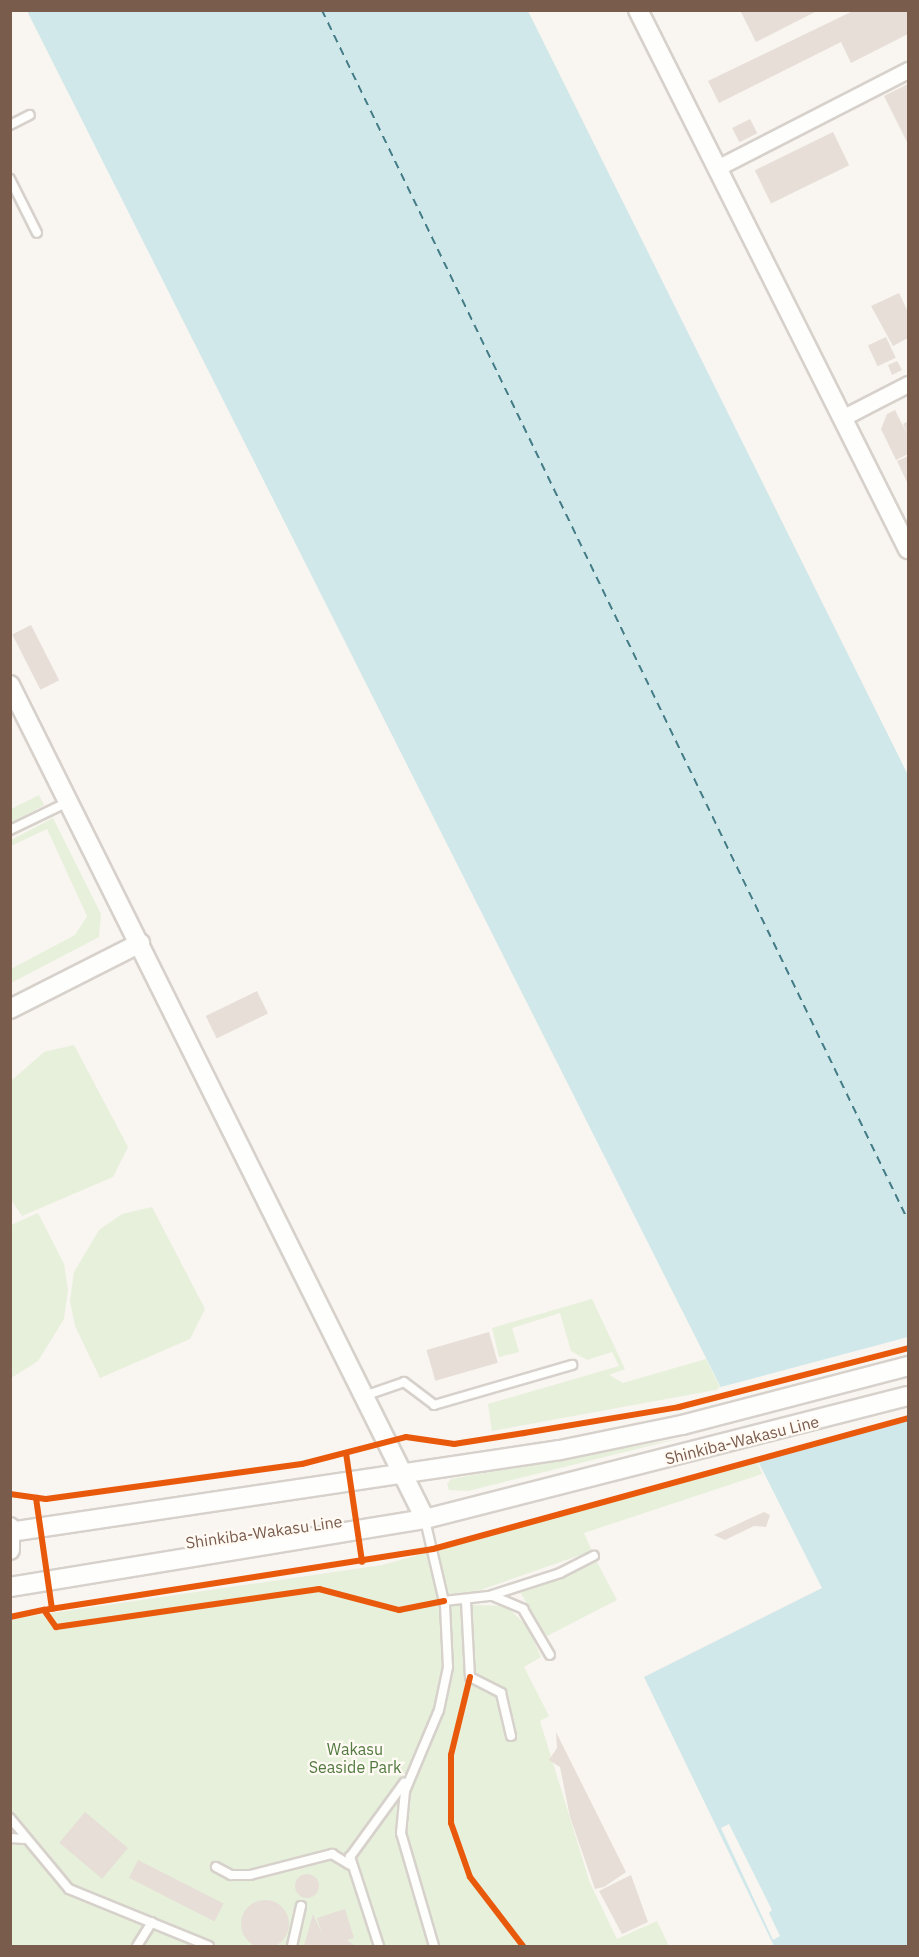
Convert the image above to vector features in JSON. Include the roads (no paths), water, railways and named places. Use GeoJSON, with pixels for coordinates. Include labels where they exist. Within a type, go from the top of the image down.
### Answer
{"type":"FeatureCollection","features":[{"type":"Feature","properties":{"kind":"street"},"geometry":{"type":"LineString","coordinates":[[638,10],[909,549]]}},
{"type":"Feature","properties":{"kind":"street"},"geometry":{"type":"LineString","coordinates":[[717,168],[909,70]]}},
{"type":"Feature","properties":{"kind":"street"},"geometry":{"type":"LineString","coordinates":[[842,418],[909,384]]}},
{"type":"Feature","properties":{"kind":"street"},"geometry":{"type":"LineString","coordinates":[[10,685],[367,1395],[425,1519]]}},
{"type":"Feature","properties":{"kind":"street"},"geometry":{"type":"LineString","coordinates":[[10,1009],[140,943]]}},
{"type":"Feature","properties":{"kind":"street","name":"Shinkiba-Wakasu Line"},"geometry":{"type":"LineString","coordinates":[[11,1530],[405,1473],[682,1425],[909,1366]]}},
{"type":"Feature","properties":{"kind":"street","name":"Shinkiba-Wakasu Line"},"geometry":{"type":"LineString","coordinates":[[10,1587],[425,1519],[696,1453],[909,1396]]}},
{"type":"Feature","properties":{"kind":"street"},"geometry":{"type":"LineString","coordinates":[[10,1550],[11,1530]]}},
{"type":"Feature","properties":{"kind":"lane"},"geometry":{"type":"LineString","coordinates":[[10,125],[30,115]]}},
{"type":"Feature","properties":{"kind":"lane"},"geometry":{"type":"LineString","coordinates":[[10,179],[37,234]]}},
{"type":"Feature","properties":{"kind":"lane"},"geometry":{"type":"LineString","coordinates":[[10,830],[69,801]]}},
{"type":"Feature","properties":{"kind":"lane"},"geometry":{"type":"LineString","coordinates":[[367,1395],[404,1382],[434,1405],[572,1365]]}},
{"type":"Feature","properties":{"kind":"lane"},"geometry":{"type":"LineString","coordinates":[[425,1519],[444,1601],[446,1684],[401,1807],[401,1833],[434,1947]]}},
{"type":"Feature","properties":{"kind":"lane"},"geometry":{"type":"LineString","coordinates":[[444,1601],[466,1601],[489,1596],[560,1573],[594,1556]]}},
{"type":"Feature","properties":{"kind":"lane"},"geometry":{"type":"LineString","coordinates":[[489,1596],[523,1609],[550,1655]]}},
{"type":"Feature","properties":{"kind":"lane"},"geometry":{"type":"LineString","coordinates":[[466,1601],[470,1677],[501,1693],[511,1737]]}},
{"type":"Feature","properties":{"kind":"lane"},"geometry":{"type":"LineString","coordinates":[[379,1947],[350,1865],[355,1845],[414,1769]]}},
{"type":"Feature","properties":{"kind":"lane"},"geometry":{"type":"LineString","coordinates":[[10,1818],[24,1839],[69,1888],[209,1947]]}},
{"type":"Feature","properties":{"kind":"lane"},"geometry":{"type":"LineString","coordinates":[[10,1838],[24,1839]]}},
{"type":"Feature","properties":{"kind":"lane"},"geometry":{"type":"LineString","coordinates":[[216,1867],[231,1875],[250,1875],[332,1854],[350,1865]]}},
{"type":"Feature","properties":{"kind":"lane"},"geometry":{"type":"LineString","coordinates":[[292,1947],[301,1906]]}},
{"type":"Feature","properties":{"kind":"lane"},"geometry":{"type":"LineString","coordinates":[[137,1947],[152,1922]]}},
{"type":"Feature","properties":{"kind":"water"},"geometry":{"type":"Polygon","coordinates":[[[27,11],[528,11],[908,775],[908,1946],[774,1946],[644,1677],[822,1588],[27,11]]]}},
{"type":"Feature","properties":{"kind":"park label","name":"Wakasu Seaside Park"},"geometry":{"type":"Point","coordinates":[355,1758]}}]}
